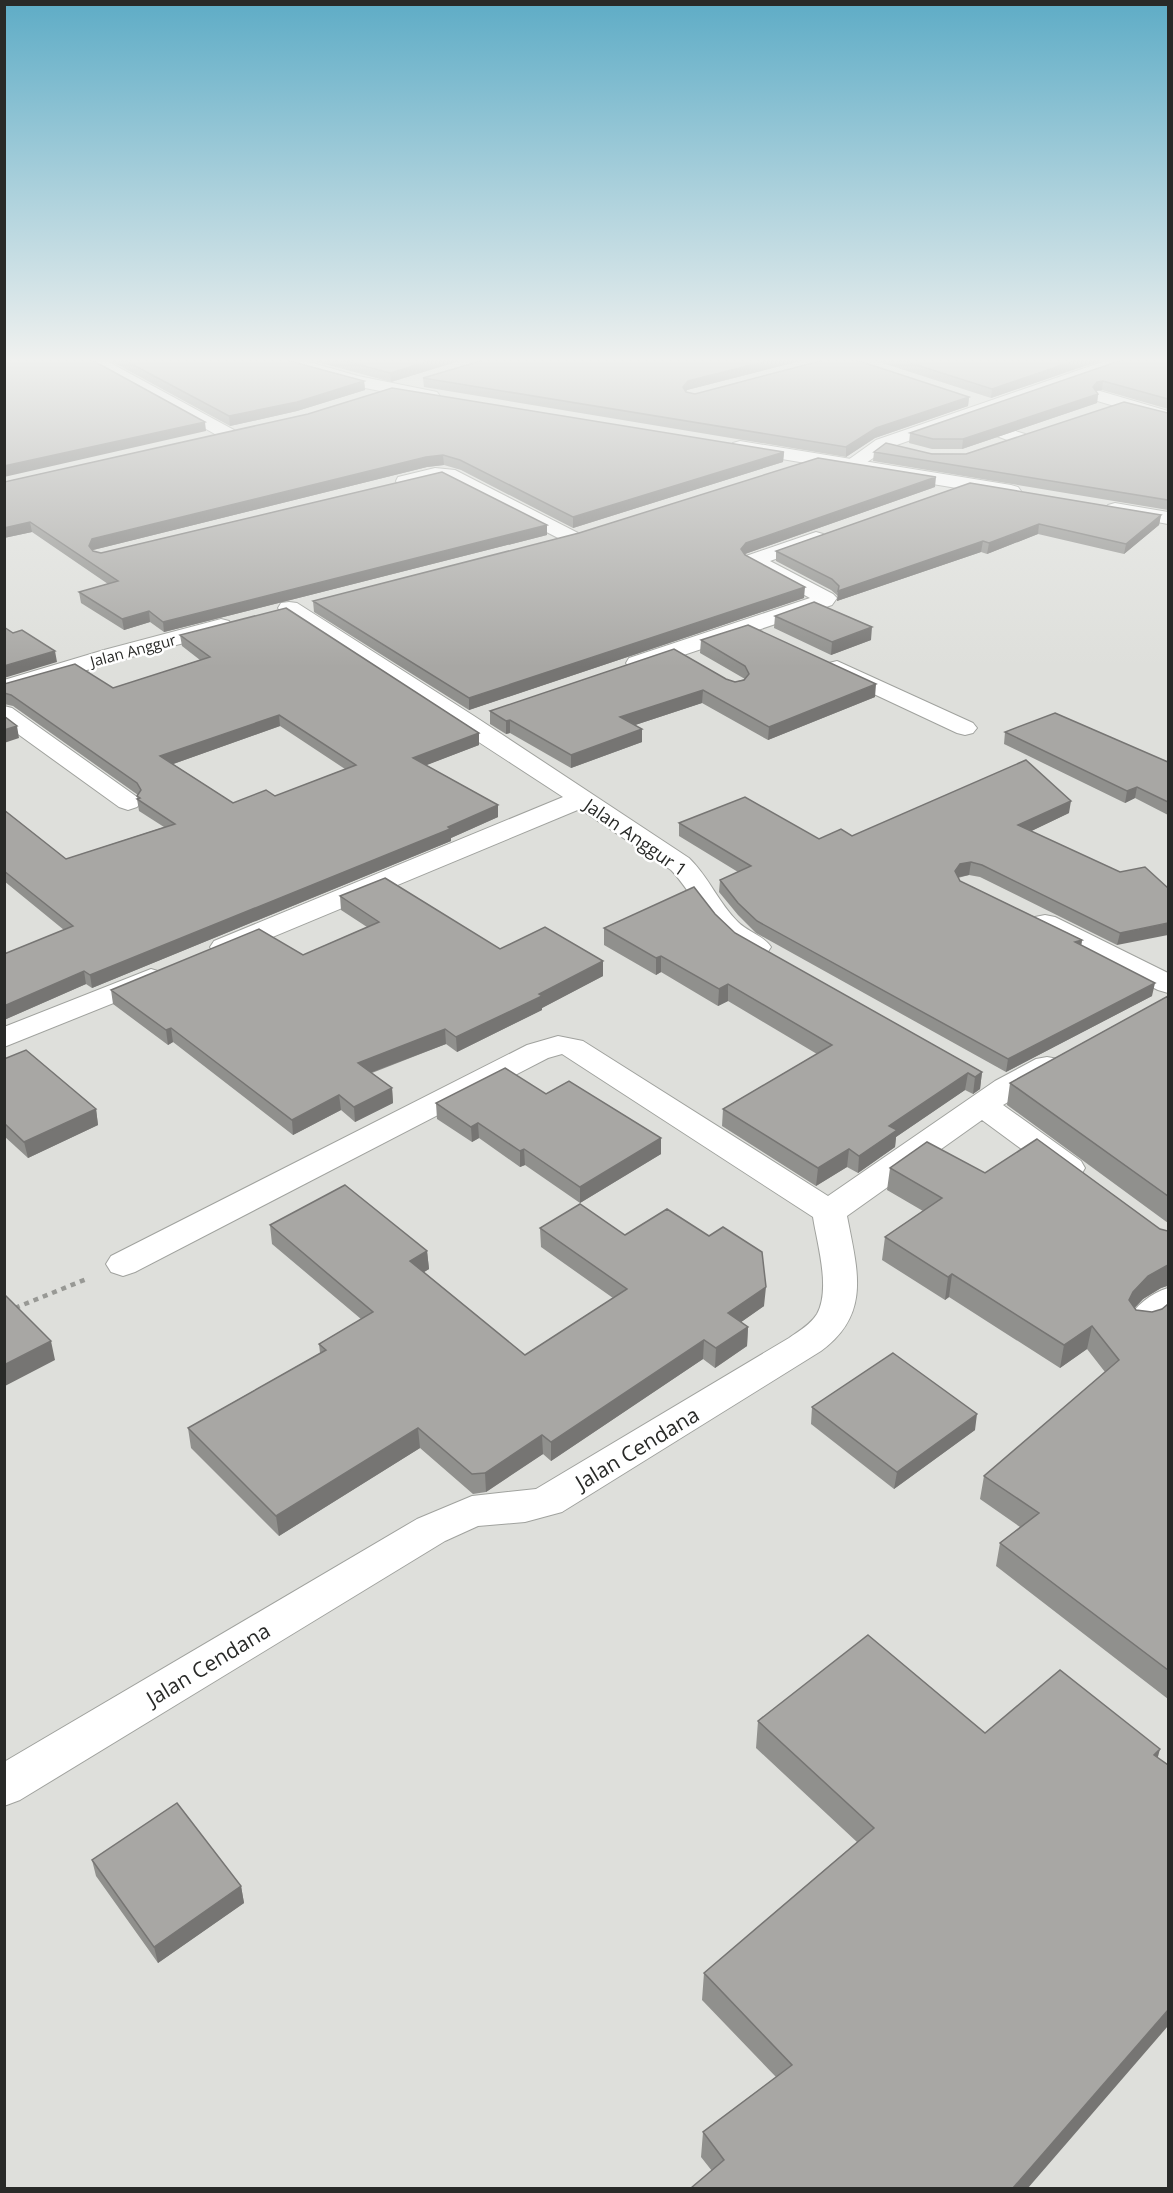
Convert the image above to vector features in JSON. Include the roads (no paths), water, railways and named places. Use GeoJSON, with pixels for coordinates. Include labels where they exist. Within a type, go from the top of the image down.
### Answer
{"type":"FeatureCollection","features":[{"type":"Feature","properties":{"kind":"street"},"geometry":{"type":"LineString","coordinates":[[772,474],[809,462]]}},
{"type":"Feature","properties":{"kind":"street"},"geometry":{"type":"LineString","coordinates":[[832,462],[1028,494]]}},
{"type":"Feature","properties":{"kind":"street"},"geometry":{"type":"LineString","coordinates":[[850,465],[854,462]]}},
{"type":"Feature","properties":{"kind":"street"},"geometry":{"type":"LineString","coordinates":[[392,484],[435,474],[448,474],[571,537]]}},
{"type":"Feature","properties":{"kind":"street"},"geometry":{"type":"LineString","coordinates":[[926,499],[969,484]]}},
{"type":"Feature","properties":{"kind":"street"},"geometry":{"type":"LineString","coordinates":[[1098,506],[1168,518]]}},
{"type":"Feature","properties":{"kind":"street"},"geometry":{"type":"LineString","coordinates":[[537,546],[593,530]]}},
{"type":"Feature","properties":{"kind":"street"},"geometry":{"type":"LineString","coordinates":[[622,668],[749,627],[826,598],[753,560],[840,530]]}},
{"type":"Feature","properties":{"kind":"street","name":"Jalan Anggur 1"},"geometry":{"type":"LineString","coordinates":[[289,608],[477,717],[581,799],[680,864],[692,876],[728,928],[781,961]]}},
{"type":"Feature","properties":{"kind":"street","name":"Jalan Anggur"},"geometry":{"type":"LineString","coordinates":[[4,688],[112,655],[244,620]]}},
{"type":"Feature","properties":{"kind":"street"},"geometry":{"type":"LineString","coordinates":[[749,627],[771,638]]}},
{"type":"Feature","properties":{"kind":"street"},"geometry":{"type":"LineString","coordinates":[[676,651],[695,662]]}},
{"type":"Feature","properties":{"kind":"street"},"geometry":{"type":"LineString","coordinates":[[814,658],[965,729]]}},
{"type":"Feature","properties":{"kind":"street"},"geometry":{"type":"LineString","coordinates":[[4,713],[128,802]]}},
{"type":"Feature","properties":{"kind":"street"},"geometry":{"type":"LineString","coordinates":[[4,1038],[581,799]]}},
{"type":"Feature","properties":{"kind":"street"},"geometry":{"type":"LineString","coordinates":[[1021,912],[1162,999]]}},
{"type":"Feature","properties":{"kind":"street"},"geometry":{"type":"LineString","coordinates":[[123,1264],[550,1046],[561,1044],[572,1047],[829,1212],[991,1090],[1075,1051]]}},
{"type":"Feature","properties":{"kind":"street"},"geometry":{"type":"LineString","coordinates":[[991,1090],[1094,1186]]}},
{"type":"Feature","properties":{"kind":"street","name":"Jalan Cendana"},"geometry":{"type":"LineString","coordinates":[[4,1786],[431,1530],[472,1511],[525,1507],[548,1501],[716,1400],[819,1334],[831,1322],[838,1309],[841,1289],[829,1212]]}}]}
